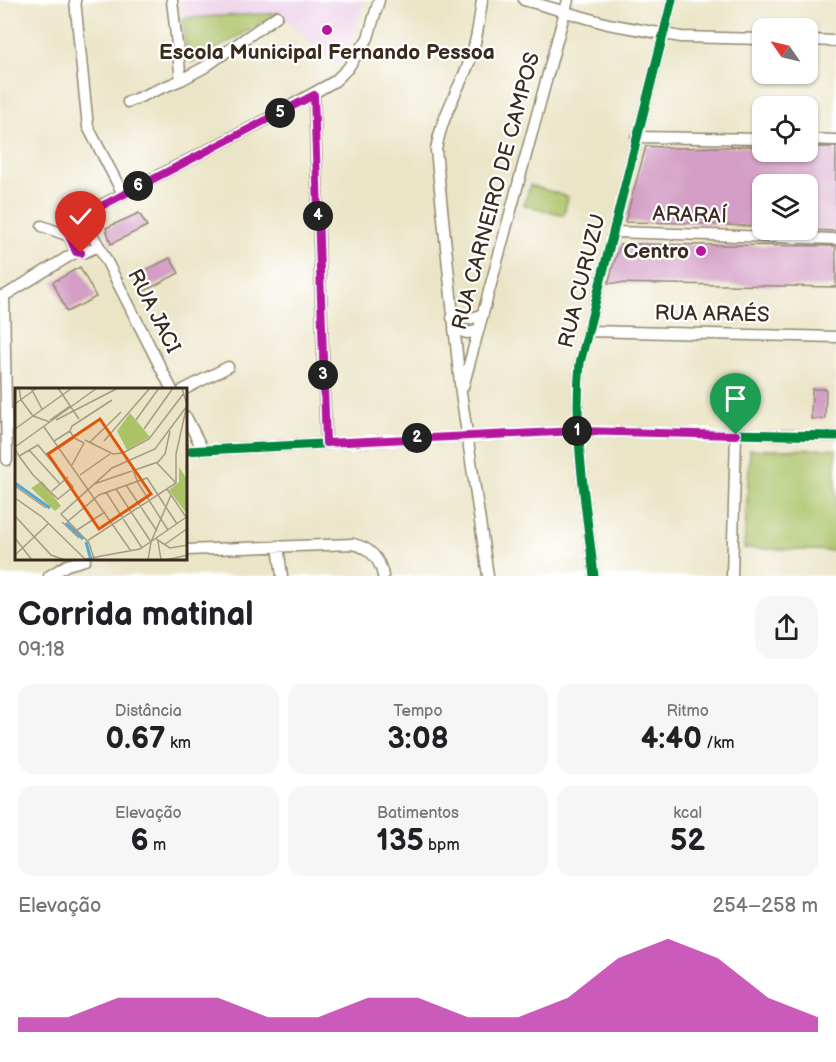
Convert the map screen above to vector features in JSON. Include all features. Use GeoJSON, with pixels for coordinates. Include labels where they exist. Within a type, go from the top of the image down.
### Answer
{"type":"FeatureCollection","features":[{"type":"Feature","properties":{"kind":"street"},"geometry":{"type":"LineString","coordinates":[[75,0],[88,127],[123,194]]}},
{"type":"Feature","properties":{"kind":"street"},"geometry":{"type":"LineString","coordinates":[[172,0],[181,80]]}},
{"type":"Feature","properties":{"kind":"street"},"geometry":{"type":"LineString","coordinates":[[69,236],[75,224],[90,212],[314,95],[335,81],[359,53],[368,38],[379,0]]}},
{"type":"Feature","properties":{"kind":"street"},"geometry":{"type":"LineString","coordinates":[[483,0],[473,48],[442,123],[436,150],[466,436],[488,576]]}},
{"type":"Feature","properties":{"kind":"street"},"geometry":{"type":"LineString","coordinates":[[524,0],[608,24],[681,38],[752,39]]}},
{"type":"Feature","properties":{"kind":"street","name":"RUA CARNEIRO DE CAMPOS"},"geometry":{"type":"LineString","coordinates":[[461,393],[568,0]]}},
{"type":"Feature","properties":{"kind":"street","name":"RUA CURUZU"},"geometry":{"type":"LineString","coordinates":[[594,576],[577,431],[576,396],[580,363],[672,0]]}},
{"type":"Feature","properties":{"kind":"street"},"geometry":{"type":"LineString","coordinates":[[128,102],[181,80],[277,16]]}},
{"type":"Feature","properties":{"kind":"street"},"geometry":{"type":"LineString","coordinates":[[818,40],[836,41]]}},
{"type":"Feature","properties":{"kind":"street"},"geometry":{"type":"LineString","coordinates":[[314,95],[326,443]]}},
{"type":"Feature","properties":{"kind":"street"},"geometry":{"type":"LineString","coordinates":[[636,137],[752,139]]}},
{"type":"Feature","properties":{"kind":"street"},"geometry":{"type":"LineString","coordinates":[[818,139],[836,140]]}},
{"type":"Feature","properties":{"kind":"street","name":"RUA JACI"},"geometry":{"type":"LineString","coordinates":[[82,218],[99,246],[171,388]]}},
{"type":"Feature","properties":{"kind":"street"},"geometry":{"type":"LineString","coordinates":[[42,226],[69,236],[76,252]]}},
{"type":"Feature","properties":{"kind":"street","name":"ARARAÍ"},"geometry":{"type":"LineString","coordinates":[[614,232],[836,239]]}},
{"type":"Feature","properties":{"kind":"street"},"geometry":{"type":"LineString","coordinates":[[8,460],[2,296],[76,252],[85,252],[99,246]]}},
{"type":"Feature","properties":{"kind":"street"},"geometry":{"type":"LineString","coordinates":[[452,318],[470,319],[482,314]]}},
{"type":"Feature","properties":{"kind":"street"},"geometry":{"type":"LineString","coordinates":[[454,330],[467,333],[477,332]]}},
{"type":"Feature","properties":{"kind":"street","name":"RUA ARAÉS"},"geometry":{"type":"LineString","coordinates":[[588,331],[836,337]]}},
{"type":"Feature","properties":{"kind":"street"},"geometry":{"type":"LineString","coordinates":[[187,388],[228,367]]}},
{"type":"Feature","properties":{"kind":"street"},"geometry":{"type":"LineString","coordinates":[[188,421],[202,450]]}},
{"type":"Feature","properties":{"kind":"street"},"geometry":{"type":"LineString","coordinates":[[188,451],[577,431],[836,436]]}},
{"type":"Feature","properties":{"kind":"street"},"geometry":{"type":"LineString","coordinates":[[732,576],[736,435]]}},
{"type":"Feature","properties":{"kind":"street"},"geometry":{"type":"LineString","coordinates":[[188,550],[353,544],[372,552],[379,561],[383,576]]}},
{"type":"Feature","properties":{"kind":"street"},"geometry":{"type":"LineString","coordinates":[[278,546],[282,576]]}},
{"type":"Feature","properties":{"kind":"street"},"geometry":{"type":"LineString","coordinates":[[49,576],[67,565],[81,561]]}},
{"type":"Feature","properties":{"kind":"shaded area","name":"Escola Municipal Fernando Pessoa"},"geometry":{"type":"Polygon","coordinates":[[[181,0],[363,0],[359,23],[335,66],[280,14],[183,18],[181,0]]]}},
{"type":"Feature","properties":{"kind":"green space"},"geometry":{"type":"Polygon","coordinates":[[[280,13],[193,62],[186,59],[183,18],[280,13]]]}},
{"type":"Feature","properties":{"kind":"green space"},"geometry":{"type":"Polygon","coordinates":[[[530,185],[568,197],[564,215],[524,205],[530,185]]]}},
{"type":"Feature","properties":{"kind":"green space"},"geometry":{"type":"Polygon","coordinates":[[[836,449],[836,551],[744,548],[750,450],[836,449]]]}},
{"type":"Feature","properties":{"kind":"building"},"geometry":{"type":"Polygon","coordinates":[[[646,146],[678,148],[752,146],[752,162],[818,162],[818,147],[836,147],[836,231],[818,230],[818,174],[752,174],[752,226],[625,222],[646,146]]]}},
{"type":"Feature","properties":{"kind":"building"},"geometry":{"type":"Polygon","coordinates":[[[139,213],[147,226],[111,244],[106,228],[139,213]]]}},
{"type":"Feature","properties":{"kind":"building"},"geometry":{"type":"Polygon","coordinates":[[[620,244],[836,246],[836,287],[608,283],[620,244]]]}},
{"type":"Feature","properties":{"kind":"building"},"geometry":{"type":"Polygon","coordinates":[[[170,258],[179,273],[143,292],[136,275],[170,258]]]}},
{"type":"Feature","properties":{"kind":"building"},"geometry":{"type":"Polygon","coordinates":[[[80,267],[96,297],[67,312],[53,282],[80,267]]]}},
{"type":"Feature","properties":{"kind":"building"},"geometry":{"type":"Polygon","coordinates":[[[812,389],[826,389],[825,419],[811,419],[812,389]]]}},
{"type":"Feature","properties":{"kind":"cycle path"},"geometry":{"type":"LineString","coordinates":[[594,576],[579,443],[580,363],[672,0]]}},
{"type":"Feature","properties":{"kind":"cycle path"},"geometry":{"type":"LineString","coordinates":[[188,451],[577,431],[836,436]]}},
{"type":"Feature","properties":{"kind":"place","name":"Escola Municipal Fernando Pessoa"},"geometry":{"type":"Point","coordinates":[327,30]}},
{"type":"Feature","properties":{"kind":"place","name":"Centro"},"geometry":{"type":"Point","coordinates":[701,251]}},
{"type":"Feature","properties":{"kind":"route"},"geometry":{"type":"LineString","coordinates":[[81,253],[76,252],[69,236],[75,224],[90,212],[314,95],[326,443],[577,431],[736,435]]}}]}
